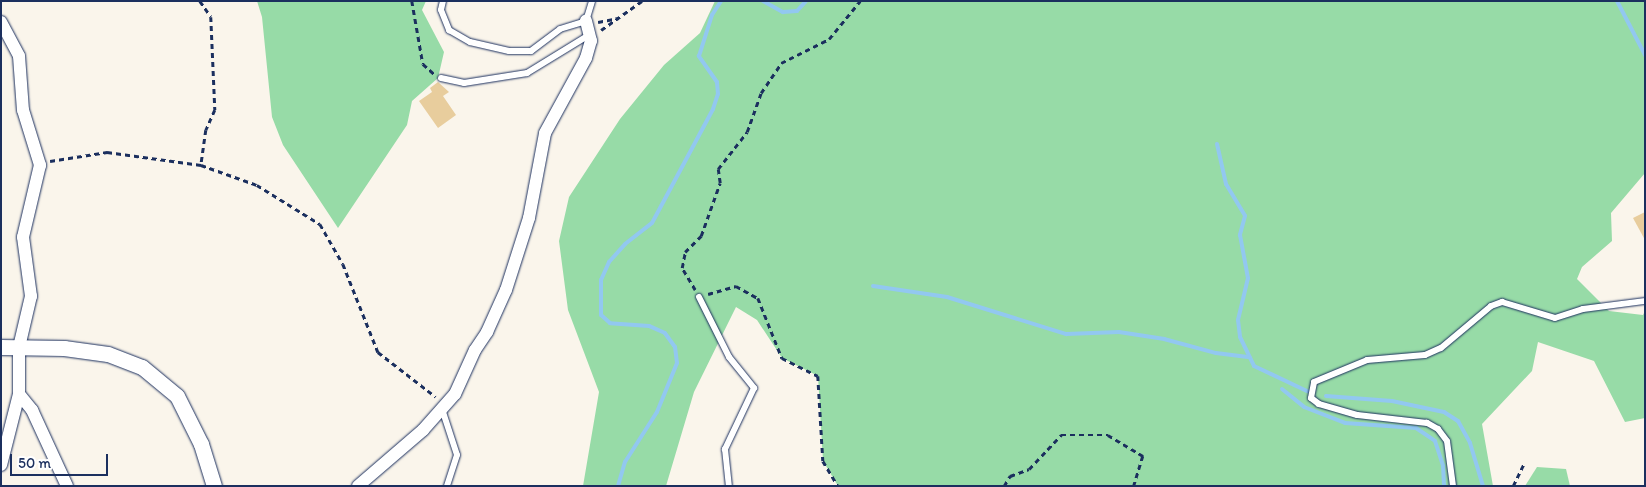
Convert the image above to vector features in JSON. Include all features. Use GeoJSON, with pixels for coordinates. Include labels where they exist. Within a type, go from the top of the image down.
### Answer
{"type":"FeatureCollection","features":[{"type":"Feature","properties":{"kind":"street"},"geometry":{"type":"LineString","coordinates":[[358,486],[423,430],[455,394],[506,290],[529,218],[545,133],[586,58],[590,38],[586,21]]}},
{"type":"Feature","properties":{"kind":"street"},"geometry":{"type":"LineString","coordinates":[[1,22],[19,56],[22,110],[40,164],[23,237],[31,296],[18,347],[19,394],[1,465]]}},
{"type":"Feature","properties":{"kind":"street"},"geometry":{"type":"LineString","coordinates":[[1,347],[64,348],[108,354],[142,367],[177,396],[201,444],[214,486]]}},
{"type":"Feature","properties":{"kind":"street"},"geometry":{"type":"LineString","coordinates":[[19,394],[32,410],[68,486]]}},
{"type":"Feature","properties":{"kind":"lane"},"geometry":{"type":"LineString","coordinates":[[442,1],[441,10],[449,30],[470,42],[509,51],[531,51],[560,29],[586,21],[592,1]]}},
{"type":"Feature","properties":{"kind":"lane"},"geometry":{"type":"LineString","coordinates":[[441,78],[464,83],[527,73],[590,38]]}},
{"type":"Feature","properties":{"kind":"lane"},"geometry":{"type":"LineString","coordinates":[[699,297],[729,357],[754,388],[725,450],[729,486]]}},
{"type":"Feature","properties":{"kind":"lane"},"geometry":{"type":"LineString","coordinates":[[1453,486],[1446,441],[1438,429],[1427,422],[1356,415],[1319,404],[1311,398],[1314,382],[1367,360],[1425,355],[1441,348],[1491,306],[1502,302],[1555,318],[1583,308],[1645,301]]}},
{"type":"Feature","properties":{"kind":"lane"},"geometry":{"type":"LineString","coordinates":[[444,406],[456,455],[447,486]]}},
{"type":"Feature","properties":{"kind":"path"},"geometry":{"type":"LineString","coordinates":[[200,1],[211,17],[215,110],[206,130],[201,165]]}},
{"type":"Feature","properties":{"kind":"path"},"geometry":{"type":"LineString","coordinates":[[412,1],[424,64],[441,78]]}},
{"type":"Feature","properties":{"kind":"path"},"geometry":{"type":"LineString","coordinates":[[590,38],[642,1]]}},
{"type":"Feature","properties":{"kind":"path"},"geometry":{"type":"LineString","coordinates":[[838,486],[823,461],[818,376],[782,358],[758,298],[736,286],[699,297],[682,268],[685,252],[701,236],[720,183],[718,169],[747,132],[761,93],[781,63],[829,39],[860,1]]}},
{"type":"Feature","properties":{"kind":"path"},"geometry":{"type":"LineString","coordinates":[[586,21],[603,22],[623,16]]}},
{"type":"Feature","properties":{"kind":"path"},"geometry":{"type":"LineString","coordinates":[[40,164],[58,158],[107,152],[201,165],[257,185],[320,224],[343,264],[378,352],[444,406]]}},
{"type":"Feature","properties":{"kind":"path"},"geometry":{"type":"LineString","coordinates":[[1004,486],[1010,476],[1029,469],[1061,435],[1108,435],[1143,456],[1134,486]]}},
{"type":"Feature","properties":{"kind":"path"},"geometry":{"type":"LineString","coordinates":[[1513,486],[1524,464]]}},
{"type":"Feature","properties":{"kind":"green space"},"geometry":{"type":"Polygon","coordinates":[[[257,1],[426,1],[422,10],[444,52],[438,78],[412,101],[407,125],[338,228],[283,145],[272,117],[262,17],[257,1]]]}},
{"type":"Feature","properties":{"kind":"green space"},"geometry":{"type":"Polygon","coordinates":[[[715,1],[1645,1],[1645,173],[1611,213],[1612,241],[1582,267],[1577,279],[1609,311],[1643,315],[1645,311],[1645,418],[1625,422],[1594,361],[1538,342],[1532,371],[1482,424],[1493,486],[838,486],[823,461],[818,376],[782,358],[757,320],[736,307],[694,392],[666,486],[583,486],[599,392],[568,310],[559,241],[569,197],[620,119],[664,65],[700,33],[715,1]]]}},
{"type":"Feature","properties":{"kind":"green space"},"geometry":{"type":"Polygon","coordinates":[[[1537,467],[1566,469],[1570,486],[1525,486],[1537,467]]]}},
{"type":"Feature","properties":{"kind":"building"},"geometry":{"type":"Polygon","coordinates":[[[438,82],[449,92],[443,96],[456,115],[438,128],[419,101],[432,92],[430,88],[438,82]]]}},
{"type":"Feature","properties":{"kind":"building"},"geometry":{"type":"Polygon","coordinates":[[[1645,212],[1645,240],[1633,218],[1645,212]]]}},
{"type":"Feature","properties":{"kind":"waterway"},"geometry":{"type":"LineString","coordinates":[[618,486],[625,462],[657,412],[677,363],[675,347],[665,333],[649,326],[610,323],[601,315],[601,280],[609,262],[625,244],[652,223],[713,109],[718,94],[717,82],[699,56],[712,15],[721,1]]}},
{"type":"Feature","properties":{"kind":"waterway"},"geometry":{"type":"LineString","coordinates":[[763,1],[783,12],[797,11],[806,1]]}},
{"type":"Feature","properties":{"kind":"waterway"},"geometry":{"type":"LineString","coordinates":[[1617,1],[1645,55]]}},
{"type":"Feature","properties":{"kind":"waterway"},"geometry":{"type":"LineString","coordinates":[[1217,144],[1226,184],[1245,216],[1240,235],[1248,278],[1238,320],[1240,337],[1254,366],[1307,391]]}},
{"type":"Feature","properties":{"kind":"waterway"},"geometry":{"type":"LineString","coordinates":[[873,286],[947,297],[1066,334],[1119,332],[1164,339],[1216,353],[1250,357]]}},
{"type":"Feature","properties":{"kind":"waterway"},"geometry":{"type":"LineString","coordinates":[[1282,389],[1304,407],[1345,423],[1416,428],[1435,441],[1443,466],[1444,486]]}},
{"type":"Feature","properties":{"kind":"waterway"},"geometry":{"type":"LineString","coordinates":[[1326,396],[1392,401],[1444,412],[1458,421],[1470,443],[1483,486]]}}]}
